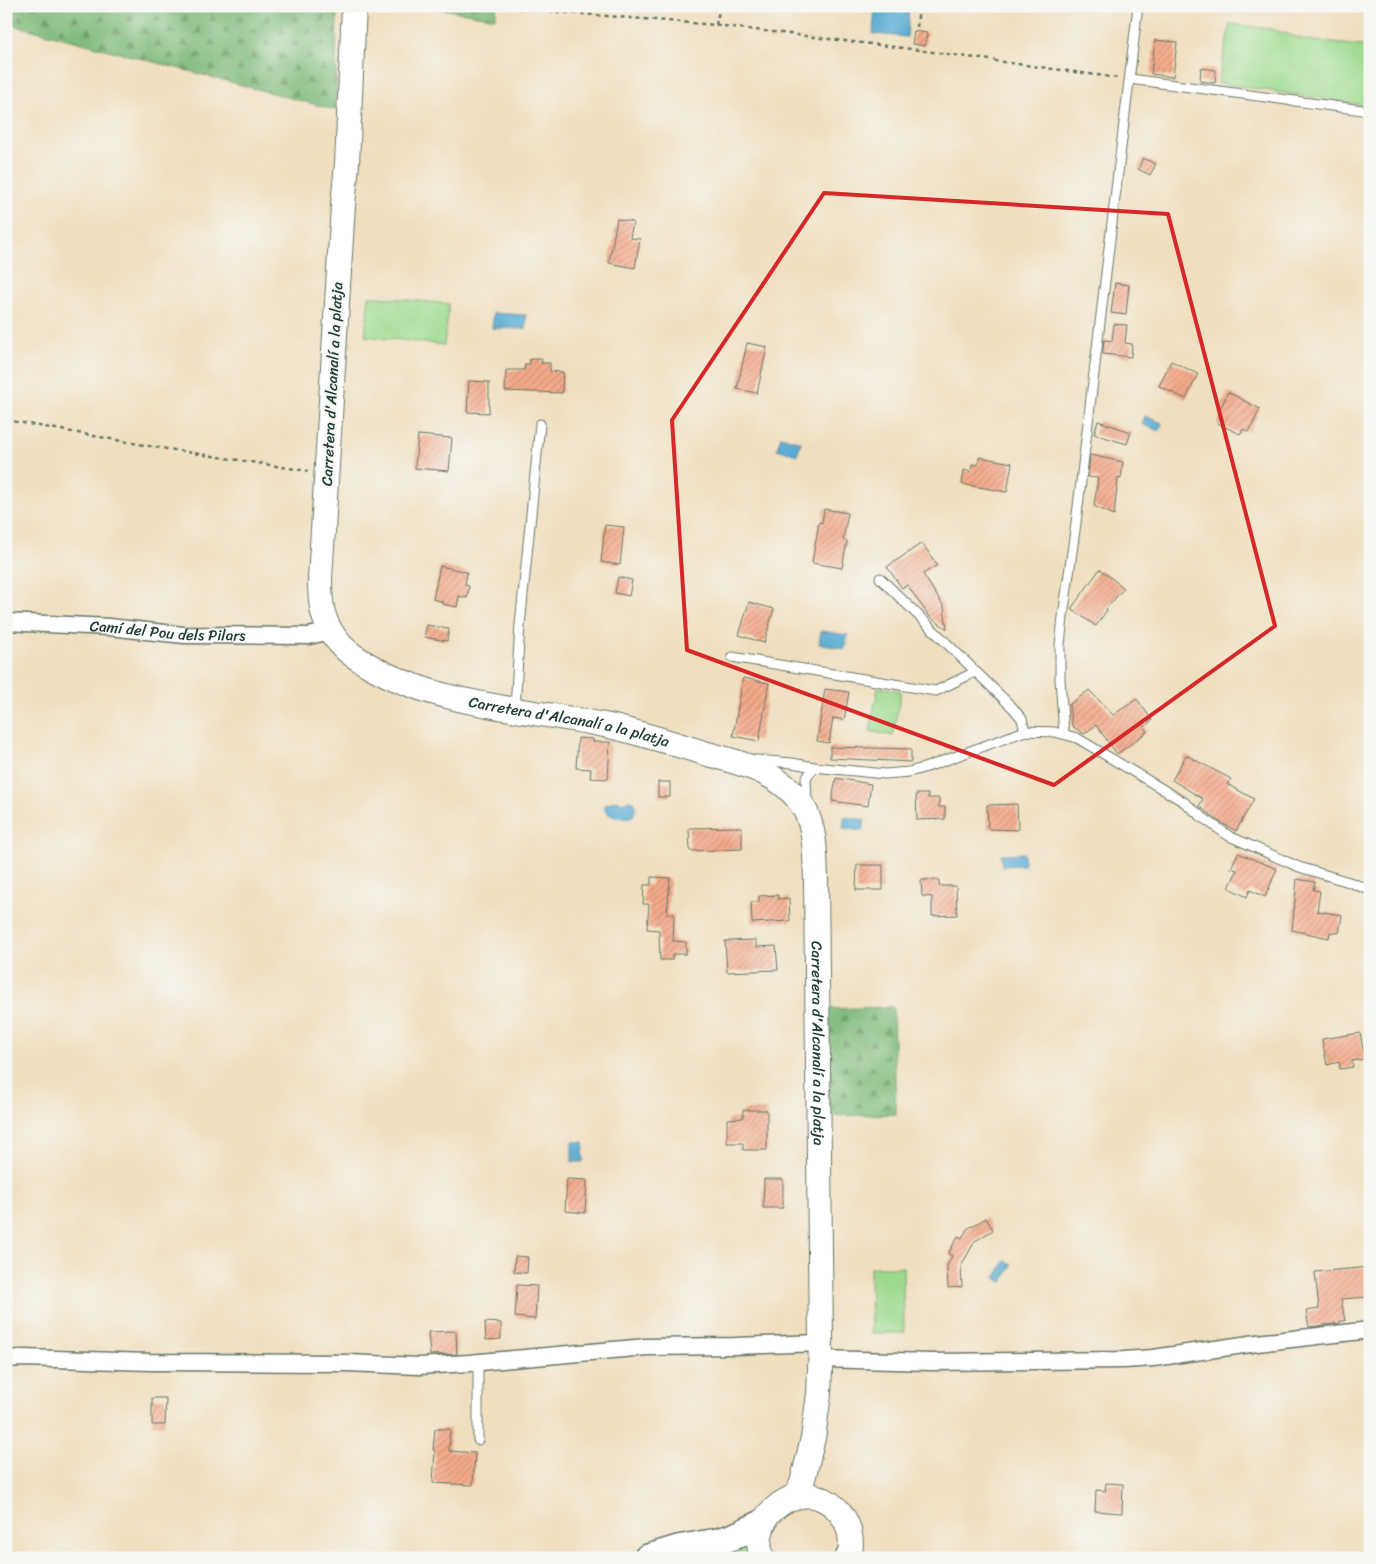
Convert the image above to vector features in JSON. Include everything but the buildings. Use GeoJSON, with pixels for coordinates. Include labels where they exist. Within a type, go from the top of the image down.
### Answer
{"type":"FeatureCollection","features":[{"type":"Feature","properties":{"kind":"main road","name":"Carretera d'Alcanalí a la platja"},"geometry":{"type":"LineString","coordinates":[[354,6],[347,164],[342,214],[320,599],[323,619],[342,647],[359,660],[403,682],[444,694],[608,726],[753,768],[776,779],[790,790],[803,807],[812,826],[817,908],[821,1351],[813,1438],[802,1483],[797,1494],[791,1498]]}},
{"type":"Feature","properties":{"kind":"main road","name":"Carretera d'Alcanalí a la platja"},"geometry":{"type":"LineString","coordinates":[[813,1438],[815,1479],[819,1488],[830,1503],[842,1513],[849,1526],[852,1542],[849,1557]]}},
{"type":"Feature","properties":{"kind":"main road"},"geometry":{"type":"LineString","coordinates":[[762,1558],[759,1538],[763,1524],[770,1512],[779,1504],[791,1498],[804,1496],[818,1498],[830,1503]]}},
{"type":"Feature","properties":{"kind":"main road"},"geometry":{"type":"LineString","coordinates":[[647,1558],[680,1548],[727,1539],[763,1524]]}},
{"type":"Feature","properties":{"kind":"street","name":"Camí del Pou dels Pilars"},"geometry":{"type":"LineString","coordinates":[[6,622],[110,627],[184,635],[309,636],[330,631]]}},
{"type":"Feature","properties":{"kind":"street"},"geometry":{"type":"LineString","coordinates":[[6,1359],[347,1363],[419,1366],[646,1347],[735,1346],[821,1351],[931,1362],[1124,1360],[1153,1358],[1257,1343],[1370,1330]]}},
{"type":"Feature","properties":{"kind":"lane"},"geometry":{"type":"LineString","coordinates":[[1064,734],[1060,679],[1060,645],[1138,6]]}},
{"type":"Feature","properties":{"kind":"lane"},"geometry":{"type":"LineString","coordinates":[[1130,79],[1370,111]]}},
{"type":"Feature","properties":{"kind":"lane"},"geometry":{"type":"LineString","coordinates":[[515,709],[520,625],[540,424]]}},
{"type":"Feature","properties":{"kind":"lane"},"geometry":{"type":"LineString","coordinates":[[880,578],[1013,708],[1022,720],[1025,731]]}},
{"type":"Feature","properties":{"kind":"lane"},"geometry":{"type":"LineString","coordinates":[[732,657],[936,691],[975,672]]}},
{"type":"Feature","properties":{"kind":"lane"},"geometry":{"type":"LineString","coordinates":[[705,753],[885,774],[909,772],[927,767],[1025,731],[1055,732],[1078,738],[1167,791],[1229,836],[1299,867],[1370,890]]}},
{"type":"Feature","properties":{"kind":"lane"},"geometry":{"type":"LineString","coordinates":[[812,826],[807,808],[806,779],[814,767]]}},
{"type":"Feature","properties":{"kind":"lane"},"geometry":{"type":"LineString","coordinates":[[478,1362],[478,1440]]}},
{"type":"Feature","properties":{"kind":"path"},"geometry":{"type":"LineString","coordinates":[[485,6],[716,25],[920,50],[1130,79]]}},
{"type":"Feature","properties":{"kind":"path"},"geometry":{"type":"LineString","coordinates":[[716,25],[720,6]]}},
{"type":"Feature","properties":{"kind":"path"},"geometry":{"type":"LineString","coordinates":[[918,27],[919,6]]}},
{"type":"Feature","properties":{"kind":"path"},"geometry":{"type":"LineString","coordinates":[[6,420],[155,447],[327,474]]}},
{"type":"Feature","properties":{"kind":"highlighted area"},"geometry":{"type":"Polygon","coordinates":[[[824,193],[1168,214],[1275,626],[1054,785],[687,650],[672,420],[824,193]]]}},
{"type":"Feature","properties":{"kind":"green space"},"geometry":{"type":"Polygon","coordinates":[[[6,6],[337,6],[336,110],[6,23],[6,6]]]}},
{"type":"Feature","properties":{"kind":"green space"},"geometry":{"type":"Polygon","coordinates":[[[424,6],[497,6],[495,18],[424,6]]]}},
{"type":"Feature","properties":{"kind":"green space"},"geometry":{"type":"Polygon","coordinates":[[[1230,24],[1271,29],[1306,40],[1370,47],[1370,106],[1218,83],[1230,24]]]}},
{"type":"Feature","properties":{"kind":"green space"},"geometry":{"type":"Polygon","coordinates":[[[369,296],[449,304],[444,345],[365,336],[369,296]]]}},
{"type":"Feature","properties":{"kind":"green space"},"geometry":{"type":"Polygon","coordinates":[[[878,687],[901,691],[893,736],[870,731],[878,687]]]}},
{"type":"Feature","properties":{"kind":"green space"},"geometry":{"type":"Polygon","coordinates":[[[893,1007],[896,1114],[828,1116],[826,1009],[893,1007]]]}},
{"type":"Feature","properties":{"kind":"green space"},"geometry":{"type":"Polygon","coordinates":[[[870,1267],[903,1267],[904,1333],[871,1333],[870,1267]]]}},
{"type":"Feature","properties":{"kind":"green space"},"geometry":{"type":"Polygon","coordinates":[[[747,1541],[751,1558],[667,1558],[747,1541]]]}},
{"type":"Feature","properties":{"kind":"water"},"geometry":{"type":"Polygon","coordinates":[[[875,6],[909,6],[907,37],[873,34],[875,6]]]}},
{"type":"Feature","properties":{"kind":"water"},"geometry":{"type":"Polygon","coordinates":[[[493,313],[526,315],[526,329],[492,328],[493,313]]]}},
{"type":"Feature","properties":{"kind":"water"},"geometry":{"type":"Polygon","coordinates":[[[1145,416],[1162,423],[1159,431],[1142,424],[1145,416]]]}},
{"type":"Feature","properties":{"kind":"water"},"geometry":{"type":"Polygon","coordinates":[[[781,436],[801,442],[797,455],[777,449],[781,436]]]}},
{"type":"Feature","properties":{"kind":"water"},"geometry":{"type":"Polygon","coordinates":[[[821,631],[848,635],[845,649],[819,644],[821,631]]]}},
{"type":"Feature","properties":{"kind":"water"},"geometry":{"type":"Polygon","coordinates":[[[616,800],[623,803],[629,800],[634,801],[636,807],[633,816],[617,817],[606,812],[604,808],[606,804],[616,800]]]}},
{"type":"Feature","properties":{"kind":"water"},"geometry":{"type":"Polygon","coordinates":[[[844,817],[865,820],[863,831],[843,828],[844,817]]]}},
{"type":"Feature","properties":{"kind":"water"},"geometry":{"type":"Polygon","coordinates":[[[1024,853],[1024,865],[1002,866],[1001,854],[1024,853]]]}},
{"type":"Feature","properties":{"kind":"water"},"geometry":{"type":"Polygon","coordinates":[[[572,1142],[584,1142],[583,1162],[572,1162],[572,1142]]]}},
{"type":"Feature","properties":{"kind":"water"},"geometry":{"type":"Polygon","coordinates":[[[1005,1261],[1012,1264],[1003,1282],[995,1278],[1005,1261]]]}}]}
